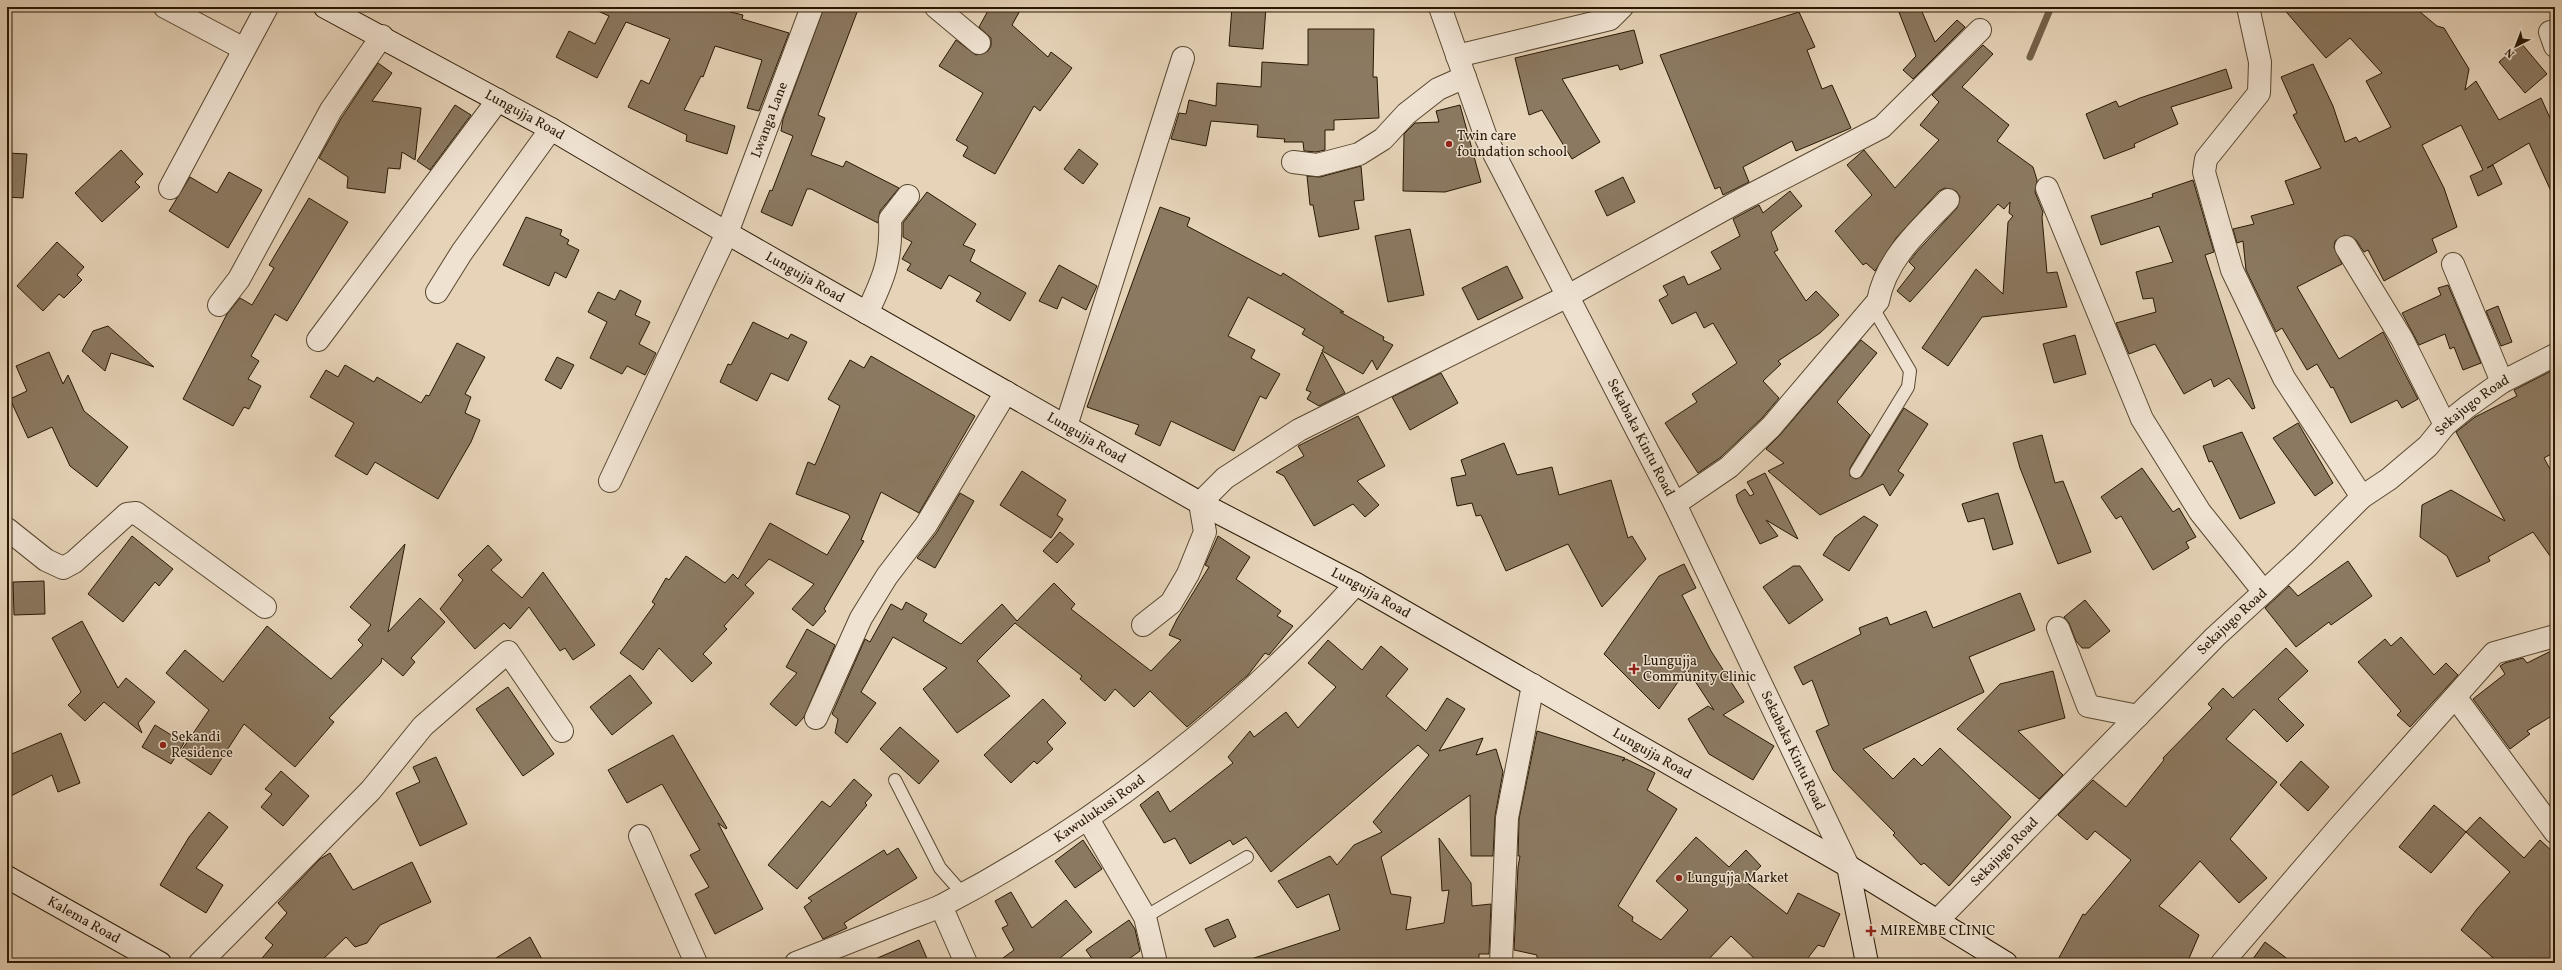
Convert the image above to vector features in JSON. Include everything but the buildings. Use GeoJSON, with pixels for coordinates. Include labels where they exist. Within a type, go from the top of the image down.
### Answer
{"type":"FeatureCollection","features":[{"type":"Feature","properties":{"kind":"street"},"geometry":{"type":"LineString","coordinates":[[165,7],[244,49]]}},
{"type":"Feature","properties":{"kind":"street"},"geometry":{"type":"LineString","coordinates":[[170,188],[267,7]]}},
{"type":"Feature","properties":{"kind":"street","name":"Lungujja Road"},"geometry":{"type":"LineString","coordinates":[[325,7],[382,36],[551,129],[727,233],[1200,503],[1356,584],[1848,866],[1936,922],[2006,963]]}},
{"type":"Feature","properties":{"kind":"street","name":"Lwanga Lane"},"geometry":{"type":"LineString","coordinates":[[610,481],[727,233],[812,7]]}},
{"type":"Feature","properties":{"kind":"street"},"geometry":{"type":"LineString","coordinates":[[936,7],[979,43]]}},
{"type":"Feature","properties":{"kind":"street","name":"Sekabaka Kintu Road"},"geometry":{"type":"LineString","coordinates":[[1440,7],[1487,140],[1675,504],[1848,866],[1867,963]]}},
{"type":"Feature","properties":{"kind":"street"},"geometry":{"type":"LineString","coordinates":[[1457,56],[1610,19],[1622,7]]}},
{"type":"Feature","properties":{"kind":"street"},"geometry":{"type":"LineString","coordinates":[[2248,7],[2260,62],[2259,93],[2206,159],[2204,172],[2232,270],[2284,378],[2362,497]]}},
{"type":"Feature","properties":{"kind":"street"},"geometry":{"type":"LineString","coordinates":[[1143,625],[1171,603],[1188,574],[1205,532],[1200,503],[1225,478],[1299,430],[1568,296],[1741,200],[1882,126],[1980,30]]}},
{"type":"Feature","properties":{"kind":"street"},"geometry":{"type":"LineString","coordinates":[[219,305],[242,272],[331,110],[382,36]]}},
{"type":"Feature","properties":{"kind":"street"},"geometry":{"type":"LineString","coordinates":[[1066,426],[1183,58]]}},
{"type":"Feature","properties":{"kind":"street"},"geometry":{"type":"LineString","coordinates":[[1293,162],[1317,165],[1359,154],[1383,139],[1406,114],[1438,89],[1465,77]]}},
{"type":"Feature","properties":{"kind":"street"},"geometry":{"type":"LineString","coordinates":[[318,340],[498,100]]}},
{"type":"Feature","properties":{"kind":"street"},"geometry":{"type":"LineString","coordinates":[[437,292],[462,252],[551,129]]}},
{"type":"Feature","properties":{"kind":"street"},"geometry":{"type":"LineString","coordinates":[[2047,188],[2142,419],[2200,512],[2264,592]]}},
{"type":"Feature","properties":{"kind":"street"},"geometry":{"type":"LineString","coordinates":[[867,312],[884,276],[891,243],[890,219],[908,196]]}},
{"type":"Feature","properties":{"kind":"street"},"geometry":{"type":"LineString","coordinates":[[1675,504],[1730,467],[1771,427],[1873,308],[1878,301],[1882,282],[1902,249],[1948,200]]}},
{"type":"Feature","properties":{"kind":"street"},"geometry":{"type":"LineString","coordinates":[[2346,247],[2402,339],[2445,426]]}},
{"type":"Feature","properties":{"kind":"street"},"geometry":{"type":"LineString","coordinates":[[2453,264],[2502,382]]}},
{"type":"Feature","properties":{"kind":"street","name":"Sekajugo Road"},"geometry":{"type":"LineString","coordinates":[[1936,922],[2215,637],[2264,592],[2362,497],[2389,479],[2428,446],[2445,426],[2467,406],[2502,382],[2555,355]]}},
{"type":"Feature","properties":{"kind":"street"},"geometry":{"type":"LineString","coordinates":[[816,718],[861,618],[887,576],[926,525],[1006,392]]}},
{"type":"Feature","properties":{"kind":"street"},"geometry":{"type":"LineString","coordinates":[[7,529],[46,560],[63,568],[74,562],[127,514],[136,513],[265,607]]}},
{"type":"Feature","properties":{"kind":"street","name":"Kawulukusi Road"},"geometry":{"type":"LineString","coordinates":[[796,963],[941,906],[1025,859],[1088,819],[1221,716],[1315,630],[1356,584]]}},
{"type":"Feature","properties":{"kind":"street"},"geometry":{"type":"LineString","coordinates":[[2058,628],[2088,706],[2138,716]]}},
{"type":"Feature","properties":{"kind":"street"},"geometry":{"type":"LineString","coordinates":[[2222,963],[2340,826],[2456,698],[2494,653],[2555,636]]}},
{"type":"Feature","properties":{"kind":"street"},"geometry":{"type":"LineString","coordinates":[[200,963],[371,790],[423,726],[508,652],[562,731]]}},
{"type":"Feature","properties":{"kind":"street"},"geometry":{"type":"LineString","coordinates":[[1501,963],[1507,818],[1533,685]]}},
{"type":"Feature","properties":{"kind":"street"},"geometry":{"type":"LineString","coordinates":[[2456,698],[2555,832]]}},
{"type":"Feature","properties":{"kind":"street"},"geometry":{"type":"LineString","coordinates":[[1088,819],[1145,917],[1156,963]]}},
{"type":"Feature","properties":{"kind":"street"},"geometry":{"type":"LineString","coordinates":[[640,836],[696,963]]}},
{"type":"Feature","properties":{"kind":"street","name":"Kalema Road"},"geometry":{"type":"LineString","coordinates":[[7,877],[154,961]]}},
{"type":"Feature","properties":{"kind":"street"},"geometry":{"type":"LineString","coordinates":[[941,906],[966,963]]}},
{"type":"Feature","properties":{"kind":"lane"},"geometry":{"type":"LineString","coordinates":[[1856,472],[1908,387],[1910,371],[1873,308]]}},
{"type":"Feature","properties":{"kind":"lane"},"geometry":{"type":"LineString","coordinates":[[895,780],[940,868],[963,894]]}},
{"type":"Feature","properties":{"kind":"lane"},"geometry":{"type":"LineString","coordinates":[[1145,917],[1248,857]]}},
{"type":"Feature","properties":{"kind":"waterway"},"geometry":{"type":"LineString","coordinates":[[2030,57],[2051,7]]}},
{"type":"Feature","properties":{"kind":"place","name":"Twin care foundation school"},"geometry":{"type":"Point","coordinates":[1449,144]}},
{"type":"Feature","properties":{"kind":"place","name":"Lungujja Community Clinic"},"geometry":{"type":"Point","coordinates":[1634,669]}},
{"type":"Feature","properties":{"kind":"place","name":"Sekandi Residence"},"geometry":{"type":"Point","coordinates":[163,745]}},
{"type":"Feature","properties":{"kind":"place","name":"Lungujja Market"},"geometry":{"type":"Point","coordinates":[1679,878]}},
{"type":"Feature","properties":{"kind":"place","name":"MIREMBE CLINIC"},"geometry":{"type":"Point","coordinates":[1871,931]}}]}
